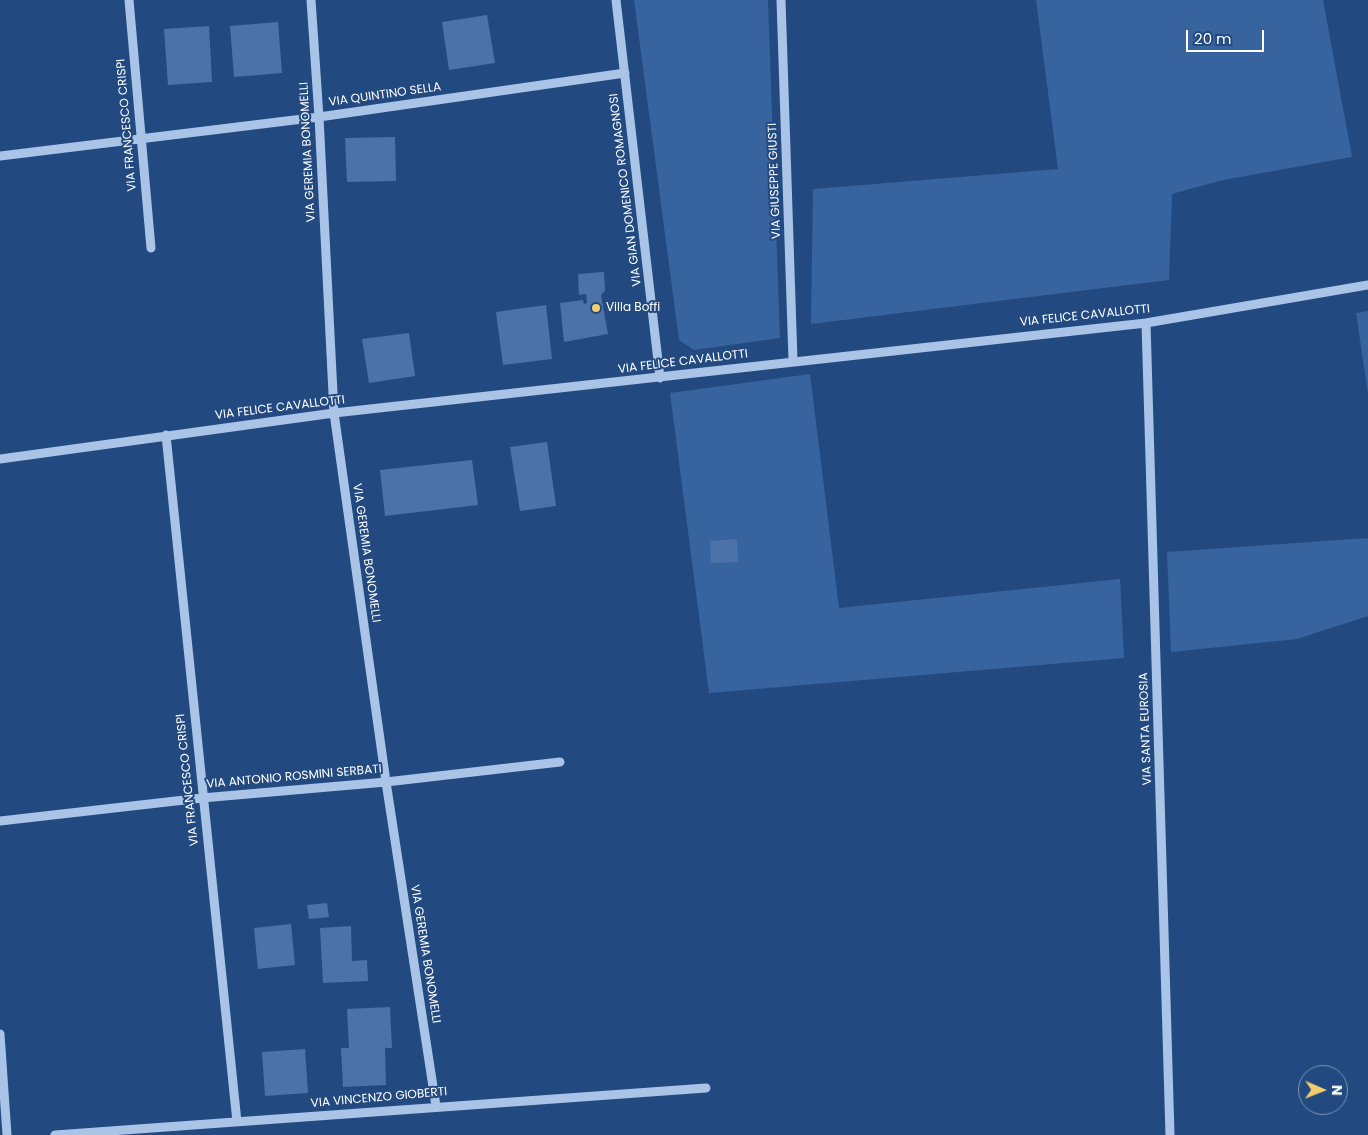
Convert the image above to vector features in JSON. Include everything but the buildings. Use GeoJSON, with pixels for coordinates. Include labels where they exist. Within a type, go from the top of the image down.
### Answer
{"type":"FeatureCollection","features":[{"type":"Feature","properties":{"kind":"street","name":"VIA FRANCESCO CRISPI"},"geometry":{"type":"LineString","coordinates":[[129,0],[151,248]]}},
{"type":"Feature","properties":{"kind":"street","name":"VIA GEREMIA BONOMELLI"},"geometry":{"type":"LineString","coordinates":[[311,0],[334,414],[386,782],[436,1106]]}},
{"type":"Feature","properties":{"kind":"street","name":"VIA GIAN DOMENICO ROMAGNOSI"},"geometry":{"type":"LineString","coordinates":[[616,0],[660,378]]}},
{"type":"Feature","properties":{"kind":"street","name":"VIA GIUSEPPE GIUSTI"},"geometry":{"type":"LineString","coordinates":[[781,0],[793,360]]}},
{"type":"Feature","properties":{"kind":"street","name":"VIA QUINTINO SELLA"},"geometry":{"type":"LineString","coordinates":[[0,156],[141,137],[319,117],[625,73]]}},
{"type":"Feature","properties":{"kind":"street","name":"VIA FELICE CAVALLOTTI"},"geometry":{"type":"LineString","coordinates":[[0,459],[166,435],[334,414],[660,378],[793,360],[1146,323],[1368,285]]}},
{"type":"Feature","properties":{"kind":"street","name":"VIA SANTA EUROSIA"},"geometry":{"type":"LineString","coordinates":[[1146,323],[1170,1135]]}},
{"type":"Feature","properties":{"kind":"street","name":"VIA FRANCESCO CRISPI"},"geometry":{"type":"LineString","coordinates":[[166,435],[202,798],[237,1122]]}},
{"type":"Feature","properties":{"kind":"street","name":"VIA ANTONIO ROSMINI SERBATI"},"geometry":{"type":"LineString","coordinates":[[0,821],[202,798],[386,782],[560,762]]}},
{"type":"Feature","properties":{"kind":"street"},"geometry":{"type":"LineString","coordinates":[[0,1034],[7,1135]]}},
{"type":"Feature","properties":{"kind":"street","name":"VIA VINCENZO GIOBERTI"},"geometry":{"type":"LineString","coordinates":[[55,1135],[706,1088]]}},
{"type":"Feature","properties":{"kind":"shaded area"},"geometry":{"type":"Polygon","coordinates":[[[634,0],[768,0],[780,338],[694,350],[679,340],[634,0]]]}},
{"type":"Feature","properties":{"kind":"shaded area"},"geometry":{"type":"Polygon","coordinates":[[[1036,0],[1323,0],[1352,157],[1223,180],[1172,194],[1169,280],[811,324],[813,189],[1058,169],[1036,0]]]}},
{"type":"Feature","properties":{"kind":"shaded area"},"geometry":{"type":"Polygon","coordinates":[[[1368,311],[1368,394],[1356,313],[1368,311]]]}},
{"type":"Feature","properties":{"kind":"shaded area"},"geometry":{"type":"Polygon","coordinates":[[[810,374],[839,608],[1120,579],[1124,658],[709,693],[670,393],[810,374]]]}},
{"type":"Feature","properties":{"kind":"shaded area"},"geometry":{"type":"Polygon","coordinates":[[[1368,538],[1368,616],[1297,639],[1171,652],[1167,552],[1368,538]]]}},
{"type":"Feature","properties":{"kind":"place","name":"Villa Boffi"},"geometry":{"type":"Point","coordinates":[596,308]}}]}
